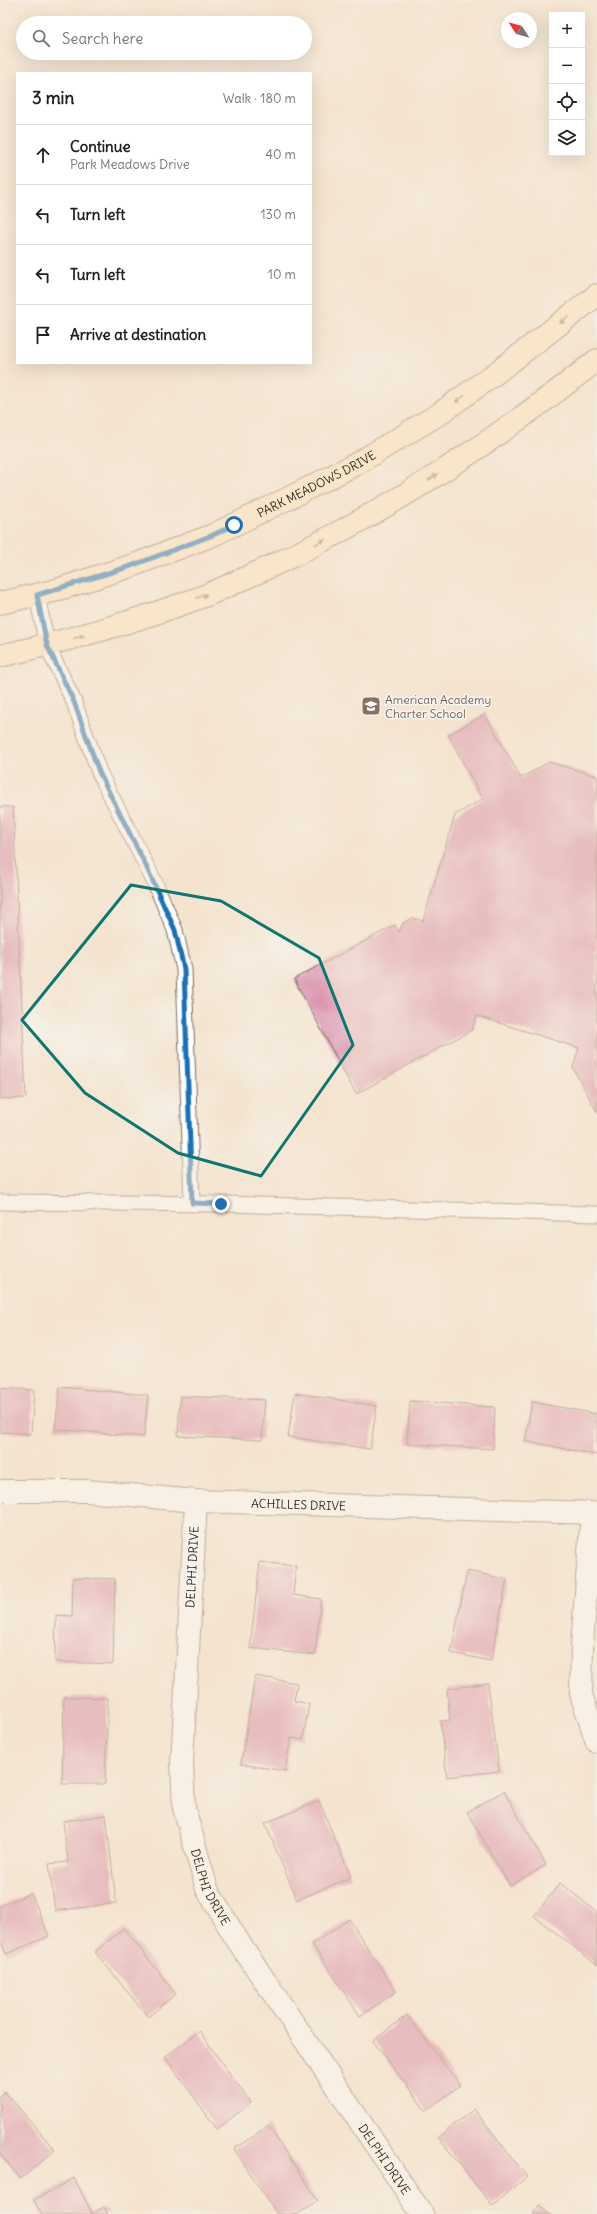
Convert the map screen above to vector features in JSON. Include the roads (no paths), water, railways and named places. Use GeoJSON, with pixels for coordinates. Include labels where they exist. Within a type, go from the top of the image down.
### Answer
{"type":"FeatureCollection","features":[{"type":"Feature","properties":{"kind":"main road","name":"PARK MEADOWS DRIVE"},"geometry":{"type":"LineString","coordinates":[[0,604],[37,595],[131,566],[213,535],[358,462],[439,414],[596,297]]}},
{"type":"Feature","properties":{"kind":"main road"},"geometry":{"type":"LineString","coordinates":[[0,656],[127,623],[209,594],[284,560],[359,522],[477,449],[546,400],[597,360]]}},
{"type":"Feature","properties":{"kind":"street","name":"ACHILLES DRIVE"},"geometry":{"type":"LineString","coordinates":[[0,1492],[87,1491],[196,1501],[595,1513]]}},
{"type":"Feature","properties":{"kind":"street","name":"DELPHI DRIVE"},"geometry":{"type":"LineString","coordinates":[[196,1501],[182,1764],[184,1808],[207,1889],[234,1935],[422,2214]]}},
{"type":"Feature","properties":{"kind":"street"},"geometry":{"type":"LineString","coordinates":[[595,1513],[582,1646],[581,1694],[597,1742]]}},
{"type":"Feature","properties":{"kind":"lane"},"geometry":{"type":"LineString","coordinates":[[37,595],[47,645],[74,702],[99,772],[149,871],[175,930],[184,969],[192,1203]]}},
{"type":"Feature","properties":{"kind":"lane"},"geometry":{"type":"LineString","coordinates":[[0,1202],[192,1203],[597,1214]]}},
{"type":"Feature","properties":{"kind":"place","name":"American Academy Charter School"},"geometry":{"type":"Point","coordinates":[371,706]}}]}
